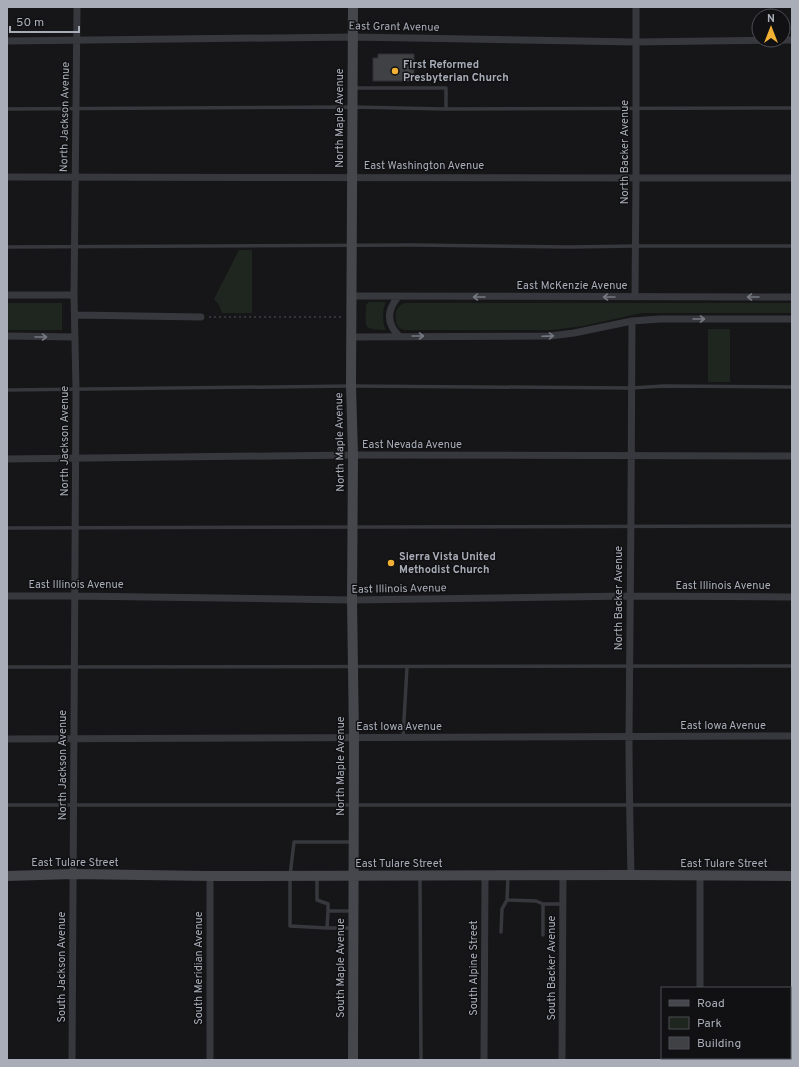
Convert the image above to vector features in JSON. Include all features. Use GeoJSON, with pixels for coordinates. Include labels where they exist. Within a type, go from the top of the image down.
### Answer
{"type":"FeatureCollection","features":[{"type":"Feature","properties":{"kind":"main road","name":"North Maple Avenue"},"geometry":{"type":"LineString","coordinates":[[353,7],[351,296],[354,738],[353,876]]}},
{"type":"Feature","properties":{"kind":"main road","name":"East Tulare Street"},"geometry":{"type":"LineString","coordinates":[[7,876],[73,874],[210,876],[792,876]]}},
{"type":"Feature","properties":{"kind":"main road","name":"South Maple Avenue"},"geometry":{"type":"LineString","coordinates":[[353,876],[353,1060]]}},
{"type":"Feature","properties":{"kind":"street","name":"North Jackson Avenue"},"geometry":{"type":"LineString","coordinates":[[73,874],[76,528],[74,295],[77,7]]}},
{"type":"Feature","properties":{"kind":"street","name":"North Backer Avenue"},"geometry":{"type":"LineString","coordinates":[[635,297],[636,7]]}},
{"type":"Feature","properties":{"kind":"street","name":"East Grant Avenue"},"geometry":{"type":"LineString","coordinates":[[7,41],[353,38],[636,42],[751,40]]}},
{"type":"Feature","properties":{"kind":"street","name":"East Washington Avenue"},"geometry":{"type":"LineString","coordinates":[[7,177],[792,178]]}},
{"type":"Feature","properties":{"kind":"street"},"geometry":{"type":"LineString","coordinates":[[7,295],[74,295]]}},
{"type":"Feature","properties":{"kind":"street","name":"East McKenzie Avenue"},"geometry":{"type":"LineString","coordinates":[[351,296],[792,297]]}},
{"type":"Feature","properties":{"kind":"street"},"geometry":{"type":"LineString","coordinates":[[398,297],[393,303],[390,311],[390,323],[394,331],[399,336]]}},
{"type":"Feature","properties":{"kind":"street"},"geometry":{"type":"LineString","coordinates":[[75,315],[201,316]]}},
{"type":"Feature","properties":{"kind":"street"},"geometry":{"type":"LineString","coordinates":[[351,337],[550,336],[574,333],[632,321],[660,319],[792,319]]}},
{"type":"Feature","properties":{"kind":"street","name":"North Backer Avenue"},"geometry":{"type":"LineString","coordinates":[[630,875],[629,737],[631,666],[630,526],[632,321]]}},
{"type":"Feature","properties":{"kind":"street"},"geometry":{"type":"LineString","coordinates":[[7,336],[75,337]]}},
{"type":"Feature","properties":{"kind":"street","name":"East Nevada Avenue"},"geometry":{"type":"LineString","coordinates":[[7,459],[353,456],[792,456]]}},
{"type":"Feature","properties":{"kind":"street","name":"East Illinois Avenue"},"geometry":{"type":"LineString","coordinates":[[7,596],[352,600],[630,596],[792,597]]}},
{"type":"Feature","properties":{"kind":"street","name":"East Iowa Avenue"},"geometry":{"type":"LineString","coordinates":[[7,739],[792,736]]}},
{"type":"Feature","properties":{"kind":"street","name":"South Jackson Avenue"},"geometry":{"type":"LineString","coordinates":[[72,1060],[73,874]]}},
{"type":"Feature","properties":{"kind":"street","name":"South Meridian Avenue"},"geometry":{"type":"LineString","coordinates":[[210,876],[210,1060]]}},
{"type":"Feature","properties":{"kind":"street","name":"South Alpine Street"},"geometry":{"type":"LineString","coordinates":[[484,1060],[485,876]]}},
{"type":"Feature","properties":{"kind":"street","name":"South Backer Avenue"},"geometry":{"type":"LineString","coordinates":[[562,1060],[563,876]]}},
{"type":"Feature","properties":{"kind":"street"},"geometry":{"type":"LineString","coordinates":[[700,876],[700,987]]}},
{"type":"Feature","properties":{"kind":"lane"},"geometry":{"type":"LineString","coordinates":[[352,88],[446,88],[446,109]]}},
{"type":"Feature","properties":{"kind":"lane"},"geometry":{"type":"LineString","coordinates":[[7,109],[352,107],[446,109],[792,108]]}},
{"type":"Feature","properties":{"kind":"lane"},"geometry":{"type":"LineString","coordinates":[[7,247],[792,246]]}},
{"type":"Feature","properties":{"kind":"lane"},"geometry":{"type":"LineString","coordinates":[[7,390],[351,386],[631,388],[664,386],[792,387]]}},
{"type":"Feature","properties":{"kind":"lane"},"geometry":{"type":"LineString","coordinates":[[7,528],[792,526]]}},
{"type":"Feature","properties":{"kind":"lane"},"geometry":{"type":"LineString","coordinates":[[7,667],[792,666]]}},
{"type":"Feature","properties":{"kind":"lane"},"geometry":{"type":"LineString","coordinates":[[403,738],[407,667]]}},
{"type":"Feature","properties":{"kind":"lane"},"geometry":{"type":"LineString","coordinates":[[7,805],[792,805]]}},
{"type":"Feature","properties":{"kind":"lane"},"geometry":{"type":"LineString","coordinates":[[353,842],[294,842],[290,876],[290,926],[353,928]]}},
{"type":"Feature","properties":{"kind":"lane"},"geometry":{"type":"LineString","coordinates":[[317,876],[317,900],[328,904],[327,928]]}},
{"type":"Feature","properties":{"kind":"lane"},"geometry":{"type":"LineString","coordinates":[[420,876],[421,1060]]}},
{"type":"Feature","properties":{"kind":"lane"},"geometry":{"type":"LineString","coordinates":[[502,932],[502,909],[507,900],[508,876]]}},
{"type":"Feature","properties":{"kind":"lane"},"geometry":{"type":"LineString","coordinates":[[507,900],[536,901],[543,904],[563,904]]}},
{"type":"Feature","properties":{"kind":"lane"},"geometry":{"type":"LineString","coordinates":[[543,904],[543,935]]}},
{"type":"Feature","properties":{"kind":"lane"},"geometry":{"type":"LineString","coordinates":[[328,911],[353,912]]}},
{"type":"Feature","properties":{"kind":"path"},"geometry":{"type":"LineString","coordinates":[[201,316],[351,317]]}},
{"type":"Feature","properties":{"kind":"green space"},"geometry":{"type":"Polygon","coordinates":[[[239,250],[252,250],[252,313],[222,313],[219,305],[214,299],[239,250]]]}},
{"type":"Feature","properties":{"kind":"green space"},"geometry":{"type":"Polygon","coordinates":[[[369,302],[386,302],[383,316],[386,330],[372,329],[367,326],[366,305],[369,302]]]}},
{"type":"Feature","properties":{"kind":"green space"},"geometry":{"type":"Polygon","coordinates":[[[7,303],[62,303],[62,330],[7,330],[7,303]]]}},
{"type":"Feature","properties":{"kind":"green space"},"geometry":{"type":"Polygon","coordinates":[[[405,303],[792,303],[792,313],[642,313],[583,326],[552,330],[404,330],[399,328],[397,325],[396,312],[399,306],[405,303]]]}},
{"type":"Feature","properties":{"kind":"green space"},"geometry":{"type":"Polygon","coordinates":[[[708,329],[730,329],[730,382],[708,382],[708,329]]]}},
{"type":"Feature","properties":{"kind":"building","name":"First Reformed Presbyterian Church"},"geometry":{"type":"Polygon","coordinates":[[[378,54],[414,54],[414,81],[373,81],[373,58],[378,58],[378,54]]]}},
{"type":"Feature","properties":{"kind":"place","name":"First Reformed Presbyterian Church"},"geometry":{"type":"Point","coordinates":[395,71]}},
{"type":"Feature","properties":{"kind":"place","name":"Sierra Vista United Methodist Church"},"geometry":{"type":"Point","coordinates":[391,563]}}]}
